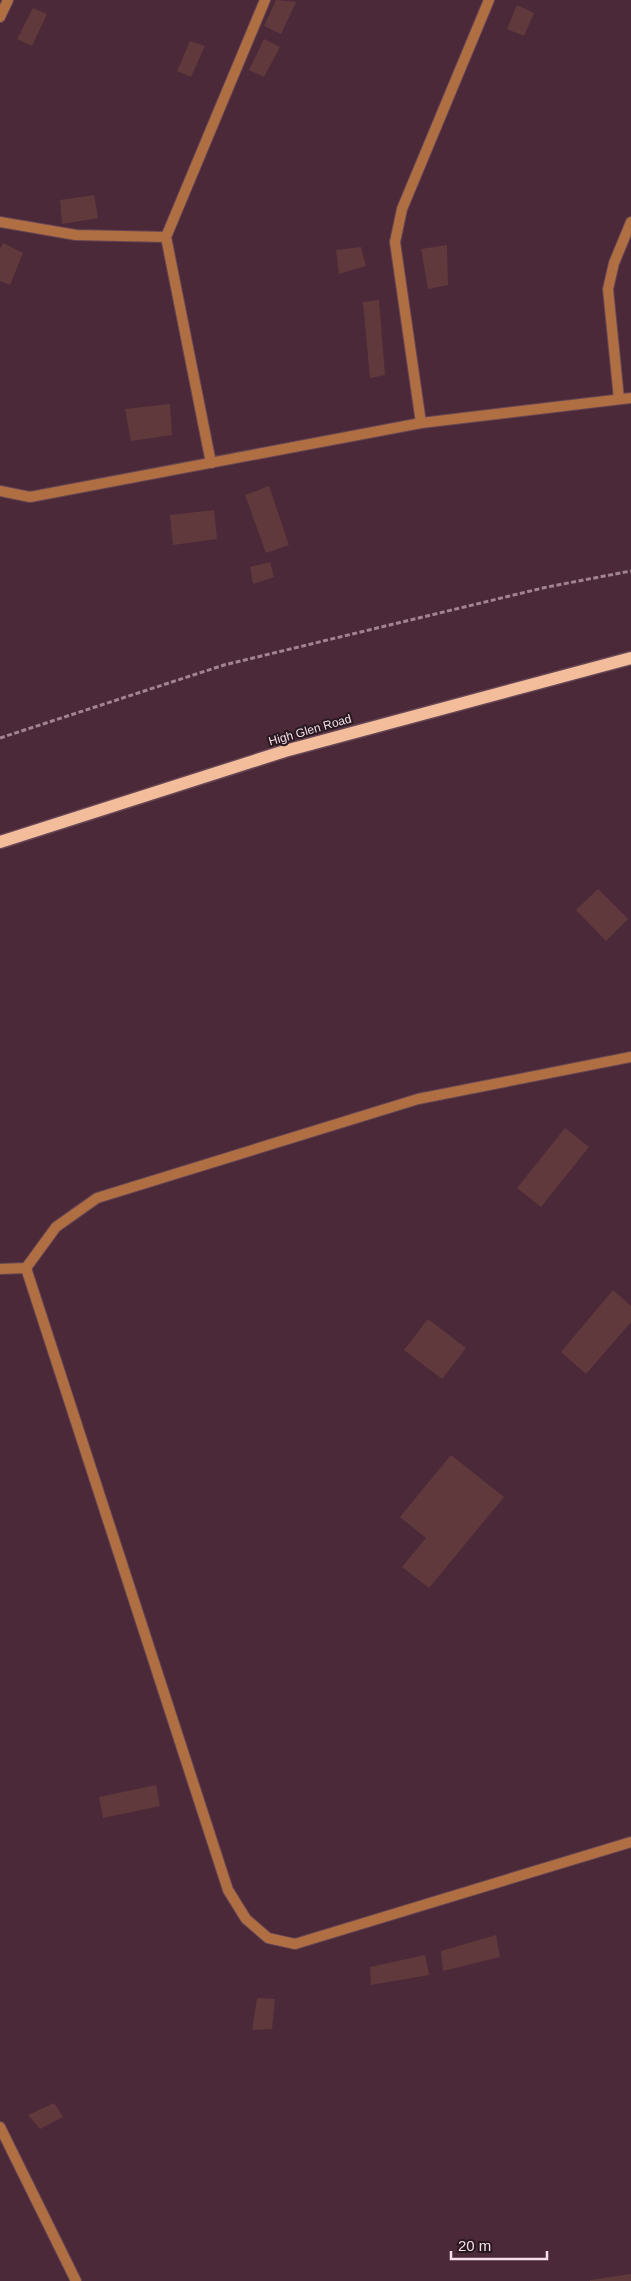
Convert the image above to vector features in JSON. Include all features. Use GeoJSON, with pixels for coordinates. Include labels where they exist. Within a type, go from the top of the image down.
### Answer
{"type":"FeatureCollection","features":[{"type":"Feature","properties":{"kind":"main road","name":"High Glen Road"},"geometry":{"type":"LineString","coordinates":[[0,842],[285,751],[631,658]]}},
{"type":"Feature","properties":{"kind":"street"},"geometry":{"type":"LineString","coordinates":[[0,17],[8,0]]}},
{"type":"Feature","properties":{"kind":"street"},"geometry":{"type":"LineString","coordinates":[[211,463],[166,237],[265,0]]}},
{"type":"Feature","properties":{"kind":"street"},"geometry":{"type":"LineString","coordinates":[[421,424],[395,242],[402,209],[488,0]]}},
{"type":"Feature","properties":{"kind":"street"},"geometry":{"type":"LineString","coordinates":[[0,222],[76,235],[166,237]]}},
{"type":"Feature","properties":{"kind":"street"},"geometry":{"type":"LineString","coordinates":[[619,399],[608,289],[614,263],[631,222]]}},
{"type":"Feature","properties":{"kind":"street"},"geometry":{"type":"LineString","coordinates":[[0,491],[30,496],[421,424],[631,398]]}},
{"type":"Feature","properties":{"kind":"street"},"geometry":{"type":"LineString","coordinates":[[26,1268],[56,1227],[97,1198],[418,1099],[631,1057]]}},
{"type":"Feature","properties":{"kind":"street"},"geometry":{"type":"LineString","coordinates":[[0,1269],[26,1268]]}},
{"type":"Feature","properties":{"kind":"street"},"geometry":{"type":"LineString","coordinates":[[26,1268],[228,1890],[246,1919],[268,1938],[295,1944],[631,1842]]}},
{"type":"Feature","properties":{"kind":"street"},"geometry":{"type":"LineString","coordinates":[[0,2126],[76,2281]]}},
{"type":"Feature","properties":{"kind":"path"},"geometry":{"type":"LineString","coordinates":[[0,738],[224,665],[547,587],[631,571]]}},
{"type":"Feature","properties":{"kind":"building"},"geometry":{"type":"Polygon","coordinates":[[[276,0],[296,2],[281,34],[264,26],[276,0]]]}},
{"type":"Feature","properties":{"kind":"building"},"geometry":{"type":"Polygon","coordinates":[[[517,5],[534,13],[524,36],[507,29],[517,5]]]}},
{"type":"Feature","properties":{"kind":"building"},"geometry":{"type":"Polygon","coordinates":[[[33,8],[47,14],[32,46],[17,39],[33,8]]]}},
{"type":"Feature","properties":{"kind":"building"},"geometry":{"type":"Polygon","coordinates":[[[264,39],[280,47],[264,77],[249,70],[264,39]]]}},
{"type":"Feature","properties":{"kind":"building"},"geometry":{"type":"Polygon","coordinates":[[[190,41],[205,46],[191,77],[177,71],[190,41]]]}},
{"type":"Feature","properties":{"kind":"building"},"geometry":{"type":"Polygon","coordinates":[[[94,195],[98,218],[62,224],[60,200],[94,195]]]}},
{"type":"Feature","properties":{"kind":"building"},"geometry":{"type":"Polygon","coordinates":[[[3,243],[23,253],[10,285],[0,281],[0,249],[3,243]]]}},
{"type":"Feature","properties":{"kind":"building"},"geometry":{"type":"Polygon","coordinates":[[[447,245],[448,285],[428,289],[421,249],[447,245]]]}},
{"type":"Feature","properties":{"kind":"building"},"geometry":{"type":"Polygon","coordinates":[[[361,247],[366,266],[339,274],[336,250],[361,247]]]}},
{"type":"Feature","properties":{"kind":"building"},"geometry":{"type":"Polygon","coordinates":[[[379,300],[385,375],[370,378],[363,302],[379,300]]]}},
{"type":"Feature","properties":{"kind":"building"},"geometry":{"type":"Polygon","coordinates":[[[170,404],[172,435],[131,441],[125,409],[170,404]]]}},
{"type":"Feature","properties":{"kind":"building"},"geometry":{"type":"Polygon","coordinates":[[[269,486],[289,545],[266,553],[245,495],[269,486]]]}},
{"type":"Feature","properties":{"kind":"building"},"geometry":{"type":"Polygon","coordinates":[[[214,510],[217,539],[173,545],[170,515],[214,510]]]}},
{"type":"Feature","properties":{"kind":"building"},"geometry":{"type":"Polygon","coordinates":[[[270,562],[274,577],[253,584],[250,567],[270,562]]]}},
{"type":"Feature","properties":{"kind":"building"},"geometry":{"type":"Polygon","coordinates":[[[598,889],[628,919],[606,941],[576,910],[598,889]]]}},
{"type":"Feature","properties":{"kind":"building"},"geometry":{"type":"Polygon","coordinates":[[[565,1128],[589,1147],[541,1207],[517,1188],[565,1128]]]}},
{"type":"Feature","properties":{"kind":"building"},"geometry":{"type":"Polygon","coordinates":[[[613,1290],[631,1306],[631,1322],[586,1374],[561,1352],[613,1290]]]}},
{"type":"Feature","properties":{"kind":"building"},"geometry":{"type":"Polygon","coordinates":[[[428,1319],[466,1348],[442,1379],[404,1350],[428,1319]]]}},
{"type":"Feature","properties":{"kind":"building"},"geometry":{"type":"Polygon","coordinates":[[[451,1455],[504,1497],[429,1588],[402,1567],[426,1538],[400,1517],[451,1455]]]}},
{"type":"Feature","properties":{"kind":"building"},"geometry":{"type":"Polygon","coordinates":[[[156,1785],[160,1806],[103,1818],[99,1797],[156,1785]]]}},
{"type":"Feature","properties":{"kind":"building"},"geometry":{"type":"Polygon","coordinates":[[[496,1935],[500,1957],[443,1971],[441,1951],[496,1935]]]}},
{"type":"Feature","properties":{"kind":"building"},"geometry":{"type":"Polygon","coordinates":[[[425,1955],[429,1975],[371,1985],[370,1967],[425,1955]]]}},
{"type":"Feature","properties":{"kind":"building"},"geometry":{"type":"Polygon","coordinates":[[[257,1998],[275,1999],[272,2029],[252,2030],[257,1998]]]}},
{"type":"Feature","properties":{"kind":"building"},"geometry":{"type":"Polygon","coordinates":[[[54,2103],[63,2117],[40,2129],[28,2115],[54,2103]]]}},
{"type":"Feature","properties":{"kind":"building"},"geometry":{"type":"Polygon","coordinates":[[[631,2274],[631,2281],[590,2281],[590,2280],[631,2274]]]}}]}
